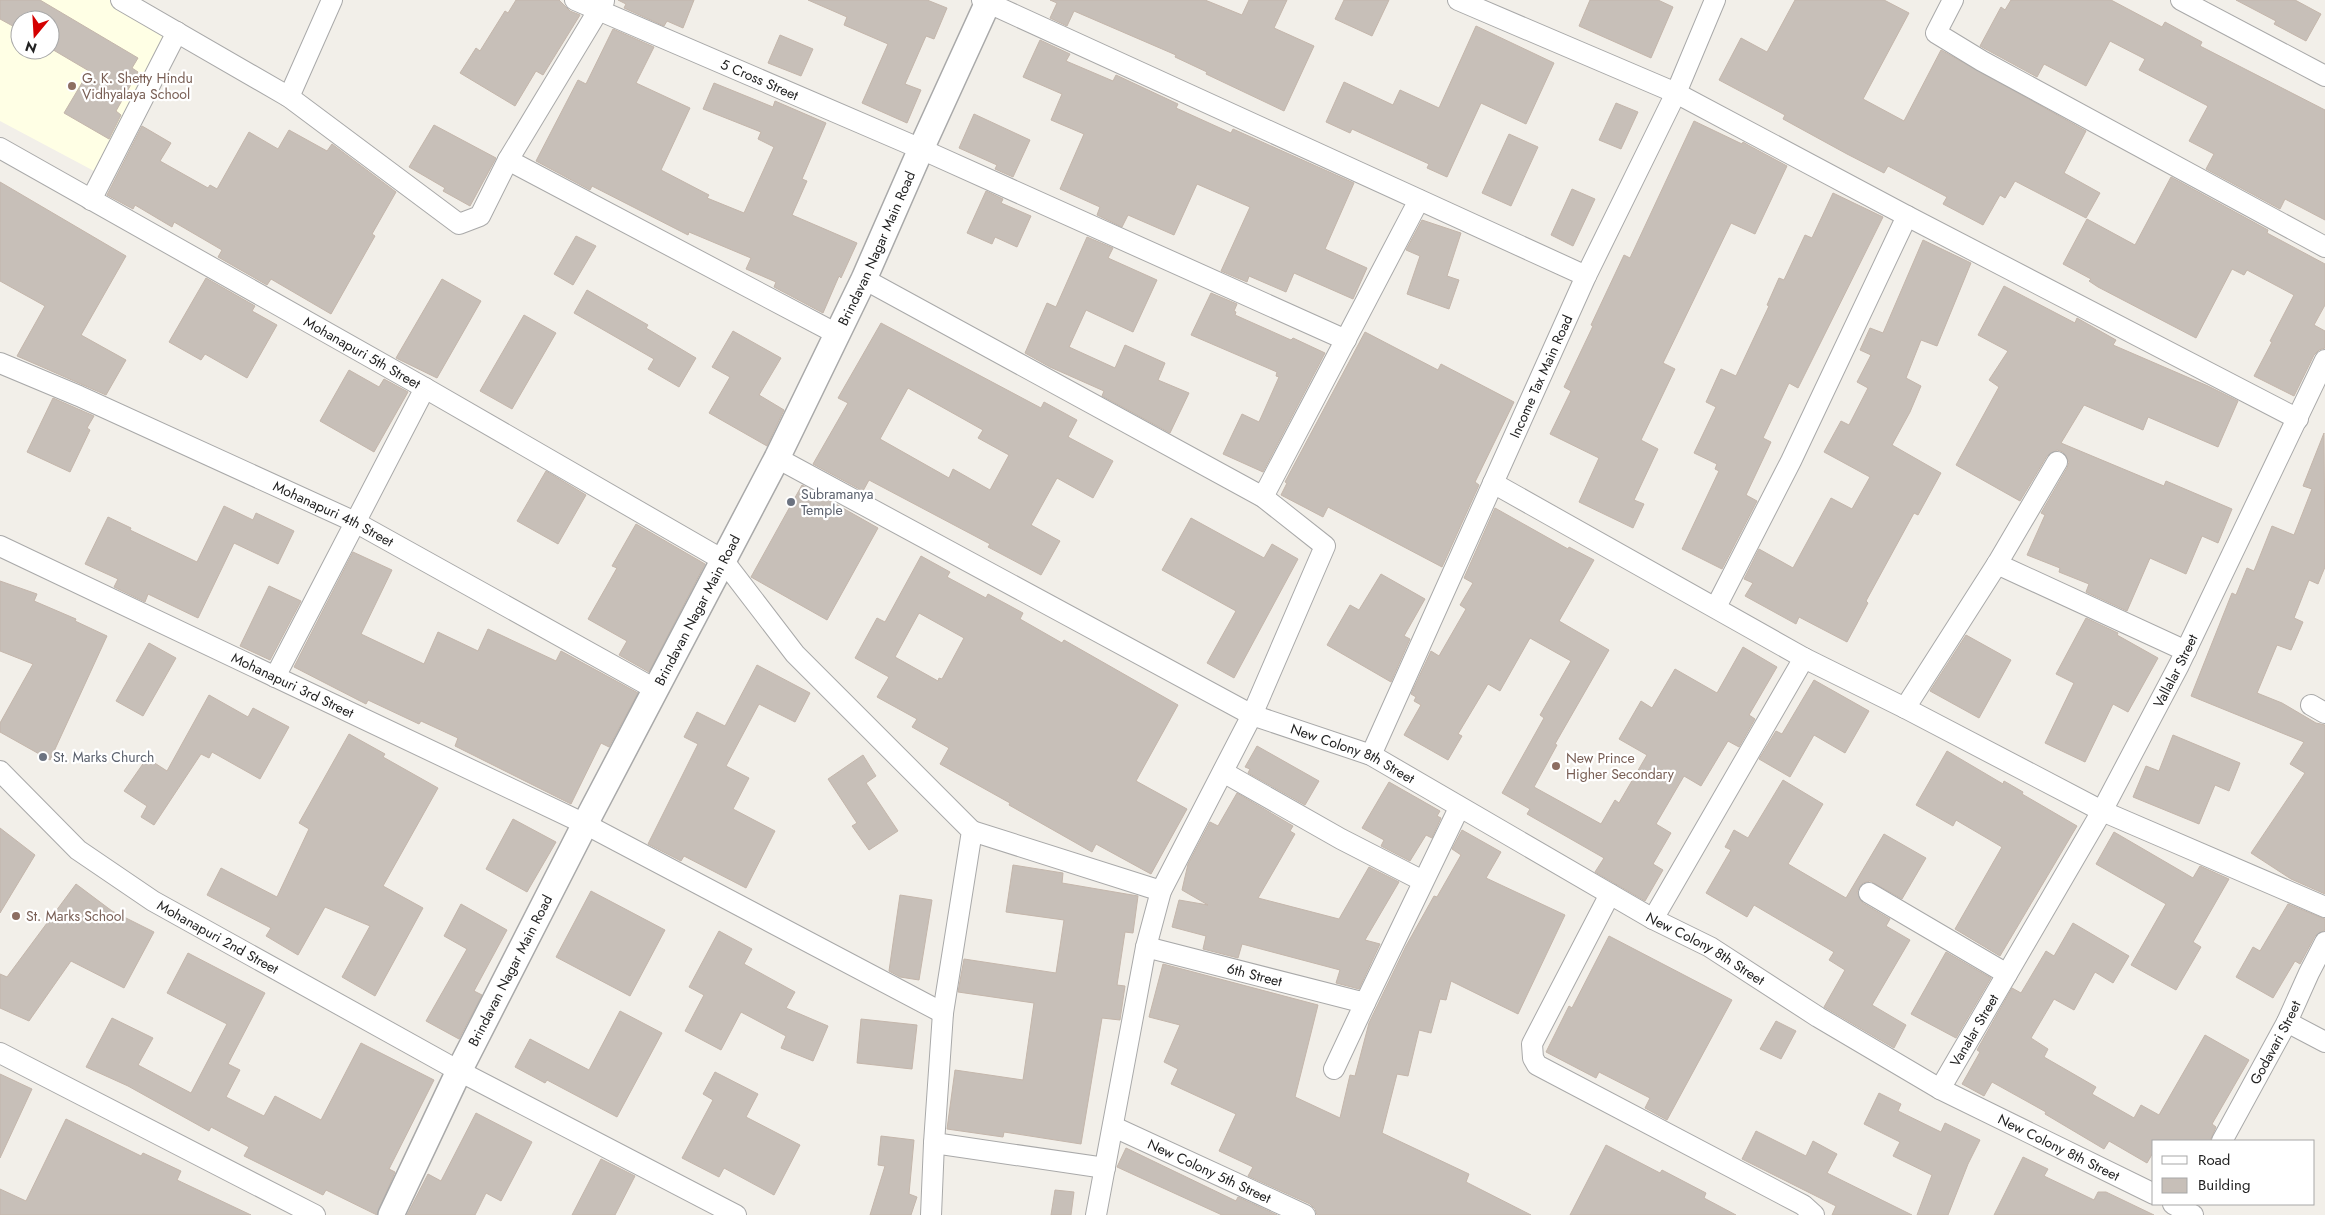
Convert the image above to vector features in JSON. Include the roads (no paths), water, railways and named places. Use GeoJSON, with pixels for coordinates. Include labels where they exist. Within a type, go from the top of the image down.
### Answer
{"type":"FeatureCollection","features":[{"type":"Feature","properties":{"kind":"street"},"geometry":{"type":"LineString","coordinates":[[121,0],[289,97],[459,224],[480,216],[508,160],[602,6]]}},
{"type":"Feature","properties":{"kind":"street"},"geometry":{"type":"LineString","coordinates":[[289,97],[332,0]]}},
{"type":"Feature","properties":{"kind":"street","name":"5 Cross Street"},"geometry":{"type":"LineString","coordinates":[[575,0],[602,6],[1346,340]]}},
{"type":"Feature","properties":{"kind":"street"},"geometry":{"type":"LineString","coordinates":[[1458,0],[1676,93],[2298,419]]}},
{"type":"Feature","properties":{"kind":"street","name":"Income Tax Main Road"},"geometry":{"type":"LineString","coordinates":[[1371,755],[1586,276],[1676,93],[1715,0]]}},
{"type":"Feature","properties":{"kind":"street"},"geometry":{"type":"LineString","coordinates":[[1953,0],[1936,33],[1982,61],[2325,247]]}},
{"type":"Feature","properties":{"kind":"street"},"geometry":{"type":"LineString","coordinates":[[2181,0],[2325,76]]}},
{"type":"Feature","properties":{"kind":"street"},"geometry":{"type":"LineString","coordinates":[[986,1],[1586,276]]}},
{"type":"Feature","properties":{"kind":"street","name":"Brindavan Nagar Main Road"},"geometry":{"type":"LineString","coordinates":[[391,1215],[459,1071],[655,689],[777,458],[864,279],[986,1]]}},
{"type":"Feature","properties":{"kind":"street"},"geometry":{"type":"LineString","coordinates":[[91,200],[176,32]]}},
{"type":"Feature","properties":{"kind":"street","name":"Mohanapuri 5th Street"},"geometry":{"type":"LineString","coordinates":[[0,148],[425,388],[723,560]]}},
{"type":"Feature","properties":{"kind":"street"},"geometry":{"type":"LineString","coordinates":[[508,160],[837,334]]}},
{"type":"Feature","properties":{"kind":"street"},"geometry":{"type":"LineString","coordinates":[[1263,498],[1419,200]]}},
{"type":"Feature","properties":{"kind":"street"},"geometry":{"type":"LineString","coordinates":[[1716,607],[1791,461],[1908,216]]}},
{"type":"Feature","properties":{"kind":"street"},"geometry":{"type":"LineString","coordinates":[[864,279],[1263,498],[1325,546],[1252,715],[1161,891],[1146,947],[1114,1127],[1096,1215]]}},
{"type":"Feature","properties":{"kind":"street","name":"Vallalar Street"},"geometry":{"type":"LineString","coordinates":[[2007,974],[2102,811],[2186,651],[2325,360]]}},
{"type":"Feature","properties":{"kind":"street","name":"Mohanapuri 4th Street"},"geometry":{"type":"LineString","coordinates":[[0,363],[79,396],[355,522],[655,689]]}},
{"type":"Feature","properties":{"kind":"street"},"geometry":{"type":"LineString","coordinates":[[275,677],[425,388]]}},
{"type":"Feature","properties":{"kind":"street","name":"New Colony 8th Street"},"geometry":{"type":"LineString","coordinates":[[777,458],[1252,715],[1371,755],[1652,919],[1710,947],[1818,1017],[1940,1089],[2152,1193]]}},
{"type":"Feature","properties":{"kind":"street"},"geometry":{"type":"LineString","coordinates":[[1905,708],[1997,564],[2057,462]]}},
{"type":"Feature","properties":{"kind":"street"},"geometry":{"type":"LineString","coordinates":[[1493,483],[1804,658],[1905,708],[2102,811],[2325,907]]}},
{"type":"Feature","properties":{"kind":"street","name":"Mohanapuri 3rd Street"},"geometry":{"type":"LineString","coordinates":[[0,546],[585,824],[943,1013]]}},
{"type":"Feature","properties":{"kind":"street"},"geometry":{"type":"LineString","coordinates":[[723,560],[795,654],[972,831],[1161,891]]}},
{"type":"Feature","properties":{"kind":"street"},"geometry":{"type":"LineString","coordinates":[[1997,564],[2186,651]]}},
{"type":"Feature","properties":{"kind":"street"},"geometry":{"type":"LineString","coordinates":[[1652,919],[1804,658]]}},
{"type":"Feature","properties":{"kind":"street","name":"Mohanapuri 2nd Street"},"geometry":{"type":"LineString","coordinates":[[0,771],[78,850],[153,901],[459,1071],[736,1215]]}},
{"type":"Feature","properties":{"kind":"street"},"geometry":{"type":"LineString","coordinates":[[1223,772],[1341,839],[1423,881]]}},
{"type":"Feature","properties":{"kind":"street"},"geometry":{"type":"LineString","coordinates":[[1334,1069],[1423,881],[1460,808]]}},
{"type":"Feature","properties":{"kind":"street"},"geometry":{"type":"LineString","coordinates":[[931,1215],[943,1013],[972,831]]}},
{"type":"Feature","properties":{"kind":"street"},"geometry":{"type":"LineString","coordinates":[[1869,893],[2007,974]]}},
{"type":"Feature","properties":{"kind":"street"},"geometry":{"type":"LineString","coordinates":[[1610,894],[1536,1036],[1532,1052],[1537,1065],[1803,1204],[1814,1215]]}},
{"type":"Feature","properties":{"kind":"street","name":"Godavari Street"},"geometry":{"type":"LineString","coordinates":[[2223,1140],[2287,1022],[2325,942]]}},
{"type":"Feature","properties":{"kind":"street","name":"6th Street"},"geometry":{"type":"LineString","coordinates":[[1146,947],[1365,1003]]}},
{"type":"Feature","properties":{"kind":"street","name":"Vanalar Street"},"geometry":{"type":"LineString","coordinates":[[1940,1089],[2007,974]]}},
{"type":"Feature","properties":{"kind":"street"},"geometry":{"type":"LineString","coordinates":[[2287,1022],[2325,1042]]}},
{"type":"Feature","properties":{"kind":"street"},"geometry":{"type":"LineString","coordinates":[[0,1053],[315,1215]]}},
{"type":"Feature","properties":{"kind":"street","name":"New Colony 5th Street"},"geometry":{"type":"LineString","coordinates":[[1114,1127],[1305,1215]]}},
{"type":"Feature","properties":{"kind":"street"},"geometry":{"type":"LineString","coordinates":[[934,1143],[1105,1168]]}},
{"type":"Feature","properties":{"kind":"place","name":"G. K. Shetty Hindu Vidhyalaya School"},"geometry":{"type":"Point","coordinates":[72,86]}},
{"type":"Feature","properties":{"kind":"place","name":"Subramanya Temple"},"geometry":{"type":"Point","coordinates":[791,502]}},
{"type":"Feature","properties":{"kind":"place","name":"St. Marks Church"},"geometry":{"type":"Point","coordinates":[43,757]}},
{"type":"Feature","properties":{"kind":"place","name":"New Prince Higher Secondary"},"geometry":{"type":"Point","coordinates":[1556,766]}},
{"type":"Feature","properties":{"kind":"place","name":"St. Marks School"},"geometry":{"type":"Point","coordinates":[16,916]}}]}
